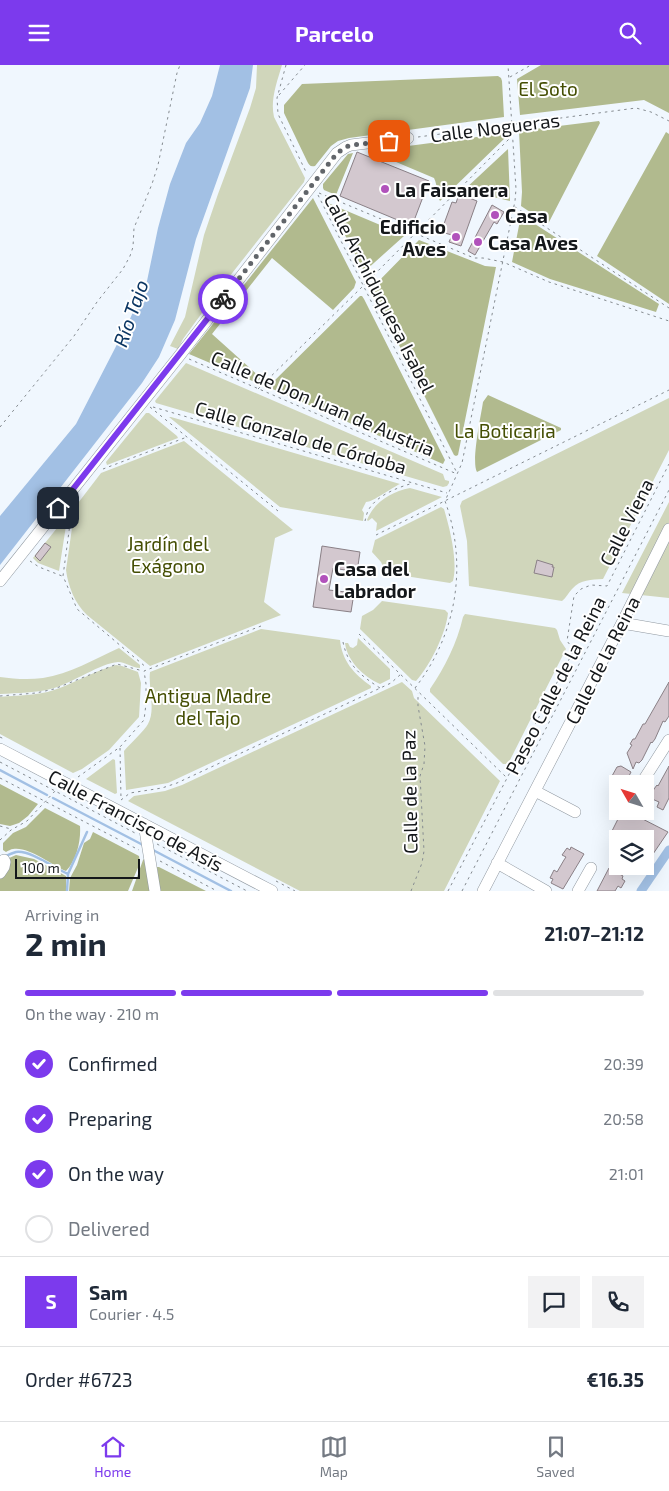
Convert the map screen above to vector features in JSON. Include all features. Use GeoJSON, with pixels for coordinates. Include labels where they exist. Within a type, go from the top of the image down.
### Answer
{"type":"FeatureCollection","features":[{"type":"Feature","properties":{"kind":"street","name":"Calle Nogueras"},"geometry":{"type":"LineString","coordinates":[[0,581],[314,188],[337,153],[346,147],[408,138]]}},
{"type":"Feature","properties":{"kind":"street","name":"Calle de la Reina"},"geometry":{"type":"LineString","coordinates":[[483,891],[669,529]]}},
{"type":"Feature","properties":{"kind":"street"},"geometry":{"type":"LineString","coordinates":[[622,623],[669,631]]}},
{"type":"Feature","properties":{"kind":"street"},"geometry":{"type":"LineString","coordinates":[[647,775],[669,740]]}},
{"type":"Feature","properties":{"kind":"street","name":"Calle Francisco de Asís"},"geometry":{"type":"LineString","coordinates":[[0,749],[66,783],[118,805],[144,824],[272,891]]}},
{"type":"Feature","properties":{"kind":"street"},"geometry":{"type":"LineString","coordinates":[[535,791],[575,812]]}},
{"type":"Feature","properties":{"kind":"street"},"geometry":{"type":"LineString","coordinates":[[144,824],[155,891]]}},
{"type":"Feature","properties":{"kind":"street"},"geometry":{"type":"LineString","coordinates":[[0,873],[4,867],[4,860]]}},
{"type":"Feature","properties":{"kind":"street"},"geometry":{"type":"LineString","coordinates":[[497,863],[546,891]]}},
{"type":"Feature","properties":{"kind":"street"},"geometry":{"type":"LineString","coordinates":[[578,891],[591,869]]}},
{"type":"Feature","properties":{"kind":"path"},"geometry":{"type":"LineString","coordinates":[[0,427],[74,336],[130,257],[133,247],[134,227],[158,165],[180,65]]}},
{"type":"Feature","properties":{"kind":"path","name":"Calle Archiduquesa Isabel"},"geometry":{"type":"LineString","coordinates":[[286,65],[277,97],[278,114],[457,474]]}},
{"type":"Feature","properties":{"kind":"path"},"geometry":{"type":"LineString","coordinates":[[277,97],[280,91],[305,65]]}},
{"type":"Feature","properties":{"kind":"path"},"geometry":{"type":"LineString","coordinates":[[415,688],[432,663],[440,646],[455,598],[457,575],[456,548],[445,501],[462,463],[514,206],[516,189],[508,65]]}},
{"type":"Feature","properties":{"kind":"path"},"geometry":{"type":"LineString","coordinates":[[509,78],[531,65]]}},
{"type":"Feature","properties":{"kind":"path","name":"Calle Nogueras"},"geometry":{"type":"LineString","coordinates":[[408,138],[636,108],[651,112],[669,121]]}},
{"type":"Feature","properties":{"kind":"path"},"geometry":{"type":"LineString","coordinates":[[258,389],[513,135]]}},
{"type":"Feature","properties":{"kind":"path"},"geometry":{"type":"LineString","coordinates":[[314,188],[474,258],[503,262],[549,282],[669,321]]}},
{"type":"Feature","properties":{"kind":"path"},"geometry":{"type":"LineString","coordinates":[[514,206],[669,308]]}},
{"type":"Feature","properties":{"kind":"path","name":"Calle de Don Juan de Austria"},"geometry":{"type":"LineString","coordinates":[[180,355],[457,474]]}},
{"type":"Feature","properties":{"kind":"path"},"geometry":{"type":"LineString","coordinates":[[376,535],[669,390]]}},
{"type":"Feature","properties":{"kind":"path","name":"Calle Gonzalo de Córdoba"},"geometry":{"type":"LineString","coordinates":[[187,437],[148,405],[447,493]]}},
{"type":"Feature","properties":{"kind":"path"},"geometry":{"type":"LineString","coordinates":[[102,470],[187,437],[278,511]]}},
{"type":"Feature","properties":{"kind":"path","name":"Calle Viena"},"geometry":{"type":"LineString","coordinates":[[448,891],[506,777],[574,651],[567,641],[574,596],[581,589],[591,585],[607,586],[669,464]]}},
{"type":"Feature","properties":{"kind":"path"},"geometry":{"type":"LineString","coordinates":[[365,521],[368,510],[378,499],[391,491],[412,483]]}},
{"type":"Feature","properties":{"kind":"path","name":"Paseo Calle de la Reina"},"geometry":{"type":"LineString","coordinates":[[462,891],[669,490]]}},
{"type":"Feature","properties":{"kind":"path"},"geometry":{"type":"LineString","coordinates":[[72,507],[63,576],[79,612],[148,669]]}},
{"type":"Feature","properties":{"kind":"path"},"geometry":{"type":"LineString","coordinates":[[21,554],[39,567],[63,576]]}},
{"type":"Feature","properties":{"kind":"path"},"geometry":{"type":"LineString","coordinates":[[0,695],[36,693],[54,689],[116,664],[144,671],[260,626]]}},
{"type":"Feature","properties":{"kind":"path"},"geometry":{"type":"LineString","coordinates":[[359,634],[506,777]]}},
{"type":"Feature","properties":{"kind":"path"},"geometry":{"type":"LineString","coordinates":[[343,642],[346,655],[353,667],[380,689]]}},
{"type":"Feature","properties":{"kind":"path"},"geometry":{"type":"LineString","coordinates":[[0,840],[11,830],[27,821],[62,784],[75,780],[120,747],[144,720],[146,684],[144,671]]}},
{"type":"Feature","properties":{"kind":"path"},"geometry":{"type":"LineString","coordinates":[[118,805],[130,793],[162,788],[177,783],[380,689],[391,683],[401,674]]}},
{"type":"Feature","properties":{"kind":"path","name":"Calle de la Paz"},"geometry":{"type":"LineString","coordinates":[[412,891],[422,863],[424,851],[420,777],[424,764],[425,746],[418,706],[418,691]]}},
{"type":"Feature","properties":{"kind":"path"},"geometry":{"type":"LineString","coordinates":[[118,805],[120,747]]}},
{"type":"Feature","properties":{"kind":"path"},"geometry":{"type":"LineString","coordinates":[[0,762],[247,891]]}},
{"type":"Feature","properties":{"kind":"path"},"geometry":{"type":"LineString","coordinates":[[0,778],[217,891]]}},
{"type":"Feature","properties":{"kind":"path"},"geometry":{"type":"LineString","coordinates":[[0,826],[11,830]]}},
{"type":"Feature","properties":{"kind":"green space"},"geometry":{"type":"Polygon","coordinates":[[[257,65],[282,65],[273,98],[274,117],[305,178],[304,182],[218,291],[183,339],[178,349],[170,346],[185,317],[204,235],[250,108],[256,88],[257,65]]]}},
{"type":"Feature","properties":{"kind":"green space","name":"El Soto"},"geometry":{"type":"Polygon","coordinates":[[[541,65],[669,65],[669,113],[644,100],[520,115],[517,79],[541,65]]]}},
{"type":"Feature","properties":{"kind":"green space"},"geometry":{"type":"Polygon","coordinates":[[[498,76],[502,81],[504,117],[349,138],[338,141],[331,146],[315,166],[308,164],[284,113],[284,105],[302,84],[498,76]]]}},
{"type":"Feature","properties":{"kind":"green space"},"geometry":{"type":"Polygon","coordinates":[[[599,121],[600,123],[548,224],[521,206],[519,131],[599,121]]]}},
{"type":"Feature","properties":{"kind":"green space"},"geometry":{"type":"Polygon","coordinates":[[[666,132],[669,134],[669,304],[597,256],[666,132]]]}},
{"type":"Feature","properties":{"kind":"green space"},"geometry":{"type":"Polygon","coordinates":[[[507,133],[507,136],[440,201],[434,178],[370,151],[507,133]]]}},
{"type":"Feature","properties":{"kind":"green space"},"geometry":{"type":"Polygon","coordinates":[[[508,149],[510,201],[464,190],[508,149]]]}},
{"type":"Feature","properties":{"kind":"green space"},"geometry":{"type":"Polygon","coordinates":[[[353,153],[336,195],[324,190],[323,184],[348,154],[353,153]]]}},
{"type":"Feature","properties":{"kind":"green space"},"geometry":{"type":"Polygon","coordinates":[[[313,198],[356,282],[354,288],[333,310],[272,258],[212,334],[261,378],[257,383],[189,354],[313,198]]]}},
{"type":"Feature","properties":{"kind":"green space"},"geometry":{"type":"Polygon","coordinates":[[[328,203],[404,235],[404,236],[364,271],[328,203]]]}},
{"type":"Feature","properties":{"kind":"green space"},"geometry":{"type":"Polygon","coordinates":[[[521,215],[659,304],[656,312],[550,279],[512,262],[521,215]]]}},
{"type":"Feature","properties":{"kind":"green space"},"geometry":{"type":"Polygon","coordinates":[[[419,240],[485,266],[496,267],[458,455],[456,456],[371,289],[419,240]]]}},
{"type":"Feature","properties":{"kind":"green space"},"geometry":{"type":"Polygon","coordinates":[[[360,296],[364,299],[445,460],[443,464],[268,387],[360,296]]]}},
{"type":"Feature","properties":{"kind":"green space"},"geometry":{"type":"Polygon","coordinates":[[[186,363],[443,474],[445,480],[449,481],[449,483],[443,487],[156,403],[155,401],[186,363]]]}},
{"type":"Feature","properties":{"kind":"green space","name":"La Boticaria"},"geometry":{"type":"Polygon","coordinates":[[[488,395],[561,428],[561,430],[477,472],[475,459],[477,439],[483,402],[488,395]]]}},
{"type":"Feature","properties":{"kind":"green space"},"geometry":{"type":"Polygon","coordinates":[[[669,398],[669,450],[603,579],[579,583],[562,601],[469,586],[467,541],[460,506],[462,501],[669,398]]]}},
{"type":"Feature","properties":{"kind":"green space"},"geometry":{"type":"Polygon","coordinates":[[[146,413],[149,413],[178,438],[107,465],[106,462],[146,413]]]}},
{"type":"Feature","properties":{"kind":"green space"},"geometry":{"type":"Polygon","coordinates":[[[169,417],[400,484],[373,500],[366,502],[362,510],[364,513],[363,521],[280,507],[169,417]]]}},
{"type":"Feature","properties":{"kind":"green space","name":"Jardín del Exágono"},"geometry":{"type":"Polygon","coordinates":[[[184,441],[293,530],[275,538],[264,602],[281,615],[150,666],[87,615],[79,606],[73,594],[66,570],[75,507],[101,473],[184,441]]]}},
{"type":"Feature","properties":{"kind":"green space"},"geometry":{"type":"Polygon","coordinates":[[[410,488],[442,497],[376,531],[377,523],[372,518],[367,520],[374,508],[390,495],[410,488]]]}},
{"type":"Feature","properties":{"kind":"green space"},"geometry":{"type":"Polygon","coordinates":[[[669,502],[669,598],[622,593],[669,502]]]}},
{"type":"Feature","properties":{"kind":"green space"},"geometry":{"type":"Polygon","coordinates":[[[441,507],[444,509],[453,545],[455,564],[453,581],[450,583],[386,573],[381,562],[372,552],[375,540],[441,507]]]}},
{"type":"Feature","properties":{"kind":"green space"},"geometry":{"type":"Polygon","coordinates":[[[65,518],[67,519],[59,571],[38,563],[33,558],[65,518]]]}},
{"type":"Feature","properties":{"kind":"green space"},"geometry":{"type":"Polygon","coordinates":[[[382,601],[445,610],[448,613],[437,649],[427,667],[416,681],[412,680],[360,629],[362,616],[373,610],[382,601]]]}},
{"type":"Feature","properties":{"kind":"green space"},"geometry":{"type":"Polygon","coordinates":[[[465,614],[555,628],[566,649],[509,762],[506,764],[503,764],[430,692],[450,655],[465,614]]]}},
{"type":"Feature","properties":{"kind":"green space","name":"Antigua Madre del Tajo"},"geometry":{"type":"Polygon","coordinates":[[[261,629],[340,640],[346,661],[371,688],[168,783],[126,790],[124,751],[148,724],[150,718],[152,705],[150,672],[261,629]]]}},
{"type":"Feature","properties":{"kind":"green space"},"geometry":{"type":"Polygon","coordinates":[[[358,638],[390,669],[390,679],[380,684],[357,668],[346,650],[345,643],[348,643],[353,648],[357,645],[358,638]]]}},
{"type":"Feature","properties":{"kind":"green space"},"geometry":{"type":"Polygon","coordinates":[[[119,648],[140,665],[140,668],[121,662],[111,663],[48,690],[0,694],[0,677],[27,679],[53,676],[82,666],[119,648]]]}},
{"type":"Feature","properties":{"kind":"green space"},"geometry":{"type":"Polygon","coordinates":[[[116,665],[138,672],[141,683],[139,717],[109,750],[82,769],[73,773],[0,734],[0,697],[48,692],[116,665]]]}},
{"type":"Feature","properties":{"kind":"green space"},"geometry":{"type":"Polygon","coordinates":[[[402,682],[412,691],[414,698],[500,781],[444,891],[300,891],[128,801],[134,796],[165,791],[182,785],[402,682]]]}},
{"type":"Feature","properties":{"kind":"green space"},"geometry":{"type":"Polygon","coordinates":[[[113,759],[115,760],[117,793],[115,794],[86,779],[113,759]]]}},
{"type":"Feature","properties":{"kind":"green space"},"geometry":{"type":"Polygon","coordinates":[[[0,784],[38,804],[19,823],[10,826],[0,824],[0,784]]]}},
{"type":"Feature","properties":{"kind":"green space"},"geometry":{"type":"Polygon","coordinates":[[[45,808],[80,826],[78,850],[66,871],[26,850],[13,849],[6,852],[3,850],[3,843],[13,833],[26,827],[45,808]]]}},
{"type":"Feature","properties":{"kind":"green space"},"geometry":{"type":"Polygon","coordinates":[[[93,832],[139,856],[140,863],[128,891],[69,891],[70,878],[77,865],[84,843],[90,839],[93,832]]]}},
{"type":"Feature","properties":{"kind":"green space"},"geometry":{"type":"Polygon","coordinates":[[[16,855],[34,859],[66,876],[66,891],[0,891],[0,878],[7,859],[16,855]]]}},
{"type":"Feature","properties":{"kind":"green space"},"geometry":{"type":"Polygon","coordinates":[[[143,860],[151,891],[132,891],[143,860]]]}},
{"type":"Feature","properties":{"kind":"green space"},"geometry":{"type":"Polygon","coordinates":[[[157,867],[159,867],[206,891],[159,891],[157,867]]]}},
{"type":"Feature","properties":{"kind":"water"},"geometry":{"type":"Polygon","coordinates":[[[220,65],[253,65],[250,88],[196,239],[175,320],[159,357],[142,383],[0,565],[0,516],[76,424],[129,321],[147,281],[158,228],[170,184],[186,143],[200,123],[212,96],[220,65]]]}},
{"type":"Feature","properties":{"kind":"building","name":"La Faisanera"},"geometry":{"type":"Polygon","coordinates":[[[357,152],[429,181],[412,226],[340,196],[357,152]]]}},
{"type":"Feature","properties":{"kind":"building"},"geometry":{"type":"Polygon","coordinates":[[[459,194],[477,201],[461,246],[449,242],[452,235],[441,232],[452,202],[456,203],[459,194]]]}},
{"type":"Feature","properties":{"kind":"building"},"geometry":{"type":"Polygon","coordinates":[[[492,205],[504,212],[497,224],[494,222],[475,255],[468,251],[492,205]]]}},
{"type":"Feature","properties":{"kind":"building"},"geometry":{"type":"Polygon","coordinates":[[[45,543],[51,547],[40,561],[35,556],[45,543]]]}},
{"type":"Feature","properties":{"kind":"building","name":"Casa del Labrador"},"geometry":{"type":"Polygon","coordinates":[[[322,546],[360,552],[357,572],[333,568],[329,590],[354,593],[351,612],[313,607],[322,546]]]}},
{"type":"Feature","properties":{"kind":"building"},"geometry":{"type":"Polygon","coordinates":[[[537,560],[553,565],[552,577],[534,573],[537,560]]]}},
{"type":"Feature","properties":{"kind":"building"},"geometry":{"type":"Polygon","coordinates":[[[669,682],[669,716],[665,722],[663,721],[642,760],[639,763],[636,762],[633,769],[627,753],[632,745],[630,744],[643,724],[645,724],[669,682]]]}},
{"type":"Feature","properties":{"kind":"building"},"geometry":{"type":"Polygon","coordinates":[[[621,766],[631,772],[630,775],[613,775],[617,767],[621,766]]]}},
{"type":"Feature","properties":{"kind":"building"},"geometry":{"type":"Polygon","coordinates":[[[669,766],[669,798],[663,810],[657,807],[659,802],[654,800],[654,789],[658,786],[669,766]]]}},
{"type":"Feature","properties":{"kind":"building"},"geometry":{"type":"Polygon","coordinates":[[[618,820],[645,820],[668,832],[654,853],[654,830],[612,830],[618,820]]]}},
{"type":"Feature","properties":{"kind":"building"},"geometry":{"type":"Polygon","coordinates":[[[571,847],[584,854],[563,889],[551,883],[553,879],[550,878],[554,870],[557,872],[566,857],[562,855],[567,848],[570,850],[571,847]]]}},
{"type":"Feature","properties":{"kind":"building"},"geometry":{"type":"Polygon","coordinates":[[[609,868],[609,875],[623,876],[622,879],[625,881],[621,888],[618,886],[615,891],[597,891],[609,868]]]}},
{"type":"Feature","properties":{"kind":"waterway"},"geometry":{"type":"LineString","coordinates":[[0,770],[47,795]]}},
{"type":"Feature","properties":{"kind":"waterway"},"geometry":{"type":"LineString","coordinates":[[53,798],[143,845]]}},
{"type":"Feature","properties":{"kind":"waterway"},"geometry":{"type":"LineString","coordinates":[[4,857],[16,852],[22,852],[68,874],[87,832]]}},
{"type":"Feature","properties":{"kind":"waterway"},"geometry":{"type":"LineString","coordinates":[[153,850],[231,891]]}},
{"type":"Feature","properties":{"kind":"waterway"},"geometry":{"type":"LineString","coordinates":[[641,891],[669,850]]}},
{"type":"Feature","properties":{"kind":"waterway"},"geometry":{"type":"LineString","coordinates":[[67,891],[68,874]]}},
{"type":"Feature","properties":{"kind":"way so far"},"geometry":{"type":"LineString","coordinates":[[223,299],[337,153],[351,145],[389,141]]}},
{"type":"Feature","properties":{"kind":"place","name":"La Faisanera"},"geometry":{"type":"Point","coordinates":[385,189]}},
{"type":"Feature","properties":{"kind":"place","name":"Casa"},"geometry":{"type":"Point","coordinates":[495,215]}},
{"type":"Feature","properties":{"kind":"place","name":"Edificio Aves"},"geometry":{"type":"Point","coordinates":[456,237]}},
{"type":"Feature","properties":{"kind":"place","name":"Casa Aves"},"geometry":{"type":"Point","coordinates":[478,242]}},
{"type":"Feature","properties":{"kind":"place","name":"Casa del Labrador"},"geometry":{"type":"Point","coordinates":[324,579]}},
{"type":"Feature","properties":{"kind":"route"},"geometry":{"type":"LineString","coordinates":[[58,508],[223,299]]}},
{"type":"Feature","properties":{"kind":"water label","name":"Río Tajo"},"geometry":{"type":"Point","coordinates":[130,313]}}]}
